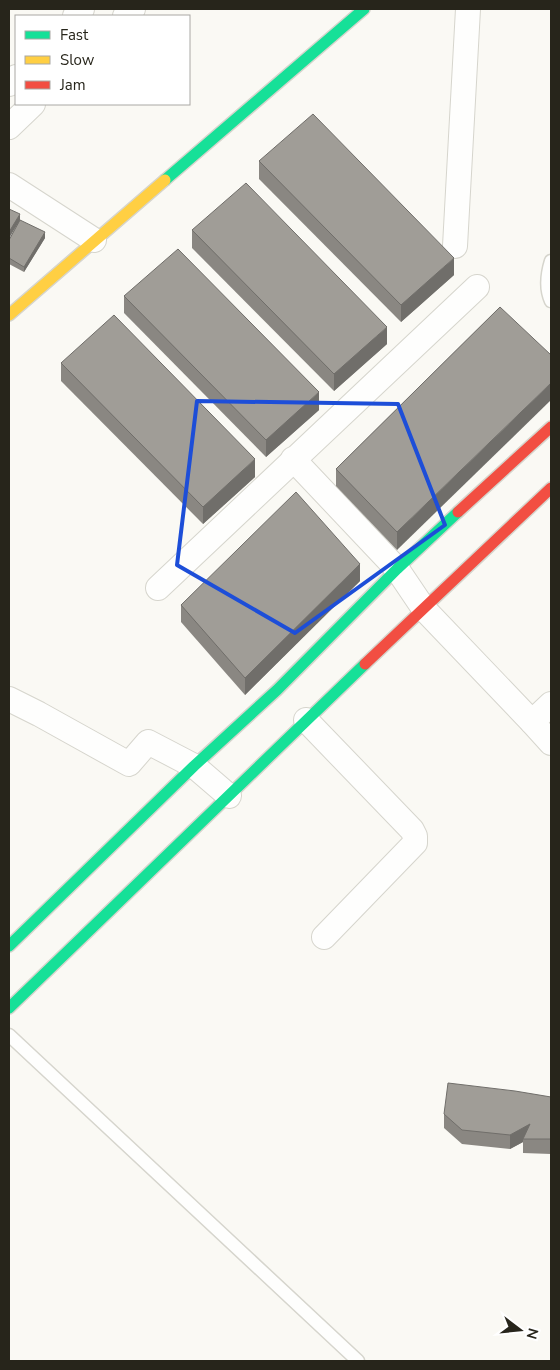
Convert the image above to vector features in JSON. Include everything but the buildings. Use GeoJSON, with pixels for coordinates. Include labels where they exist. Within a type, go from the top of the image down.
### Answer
{"type":"FeatureCollection","features":[{"type":"Feature","properties":{"kind":"street"},"geometry":{"type":"LineString","coordinates":[[9,315],[364,9]]}},
{"type":"Feature","properties":{"kind":"street"},"geometry":{"type":"LineString","coordinates":[[455,246],[468,9]]}},
{"type":"Feature","properties":{"kind":"street"},"geometry":{"type":"LineString","coordinates":[[9,127],[32,105]]}},
{"type":"Feature","properties":{"kind":"street"},"geometry":{"type":"LineString","coordinates":[[9,185],[94,240]]}},
{"type":"Feature","properties":{"kind":"street"},"geometry":{"type":"LineString","coordinates":[[158,588],[476,287]]}},
{"type":"Feature","properties":{"kind":"street"},"geometry":{"type":"LineString","coordinates":[[9,946],[194,766],[277,690],[397,569],[551,428]]}},
{"type":"Feature","properties":{"kind":"street"},"geometry":{"type":"LineString","coordinates":[[293,459],[397,569],[424,609],[551,743]]}},
{"type":"Feature","properties":{"kind":"street"},"geometry":{"type":"LineString","coordinates":[[9,1008],[306,720],[551,488]]}},
{"type":"Feature","properties":{"kind":"street"},"geometry":{"type":"LineString","coordinates":[[9,699],[129,764],[148,742],[194,766],[229,796]]}},
{"type":"Feature","properties":{"kind":"street"},"geometry":{"type":"LineString","coordinates":[[532,722],[551,704]]}},
{"type":"Feature","properties":{"kind":"street"},"geometry":{"type":"LineString","coordinates":[[306,720],[412,830],[415,836],[415,843],[324,937]]}},
{"type":"Feature","properties":{"kind":"lane"},"geometry":{"type":"LineString","coordinates":[[551,260],[548,273],[548,294],[551,300]]}},
{"type":"Feature","properties":{"kind":"lane"},"geometry":{"type":"LineString","coordinates":[[9,1035],[358,1361]]}},
{"type":"Feature","properties":{"kind":"highlighted area"},"geometry":{"type":"Polygon","coordinates":[[[197,401],[398,404],[445,525],[295,633],[177,565],[197,401]]]}},
{"type":"Feature","properties":{"kind":"traffic: fast"},"geometry":{"type":"LineString","coordinates":[[165,180],[364,9]]}},
{"type":"Feature","properties":{"kind":"traffic: fast"},"geometry":{"type":"LineString","coordinates":[[9,946],[194,766],[277,690],[397,569],[458,512]]}},
{"type":"Feature","properties":{"kind":"traffic: fast"},"geometry":{"type":"LineString","coordinates":[[9,1008],[365,664]]}},
{"type":"Feature","properties":{"kind":"traffic: slow"},"geometry":{"type":"LineString","coordinates":[[9,315],[165,180]]}},
{"type":"Feature","properties":{"kind":"traffic: jam"},"geometry":{"type":"LineString","coordinates":[[458,512],[551,427]]}},
{"type":"Feature","properties":{"kind":"traffic: jam"},"geometry":{"type":"LineString","coordinates":[[365,664],[551,488]]}}]}
